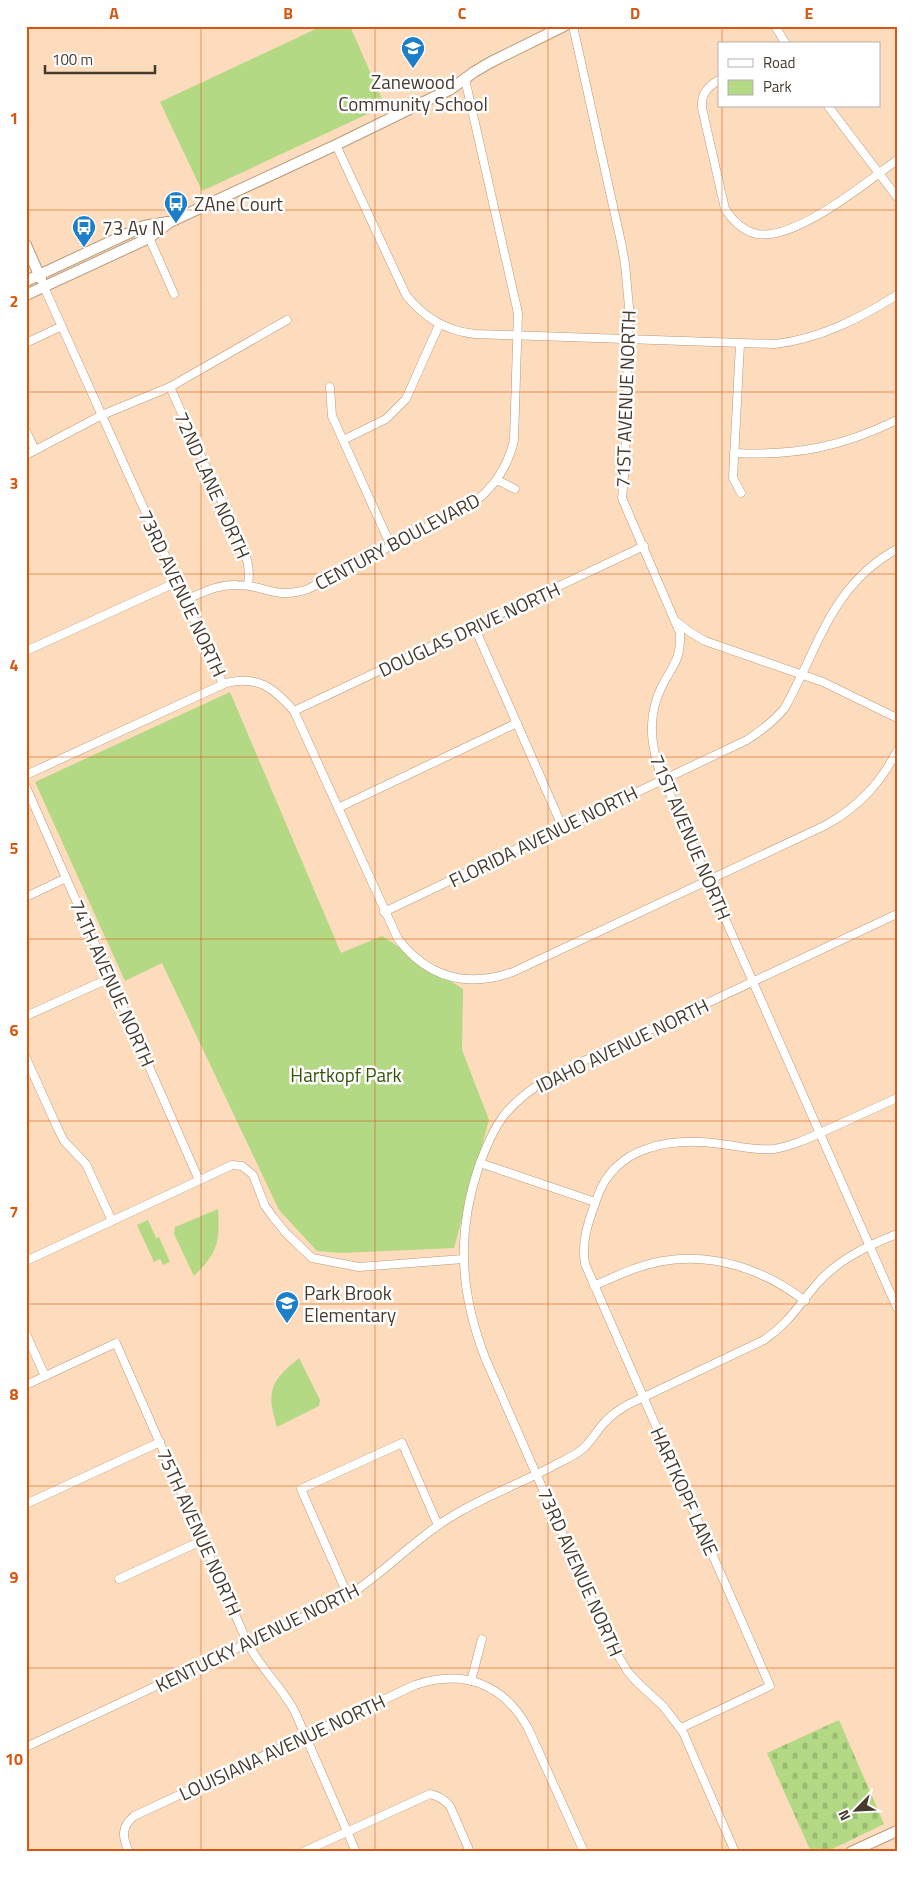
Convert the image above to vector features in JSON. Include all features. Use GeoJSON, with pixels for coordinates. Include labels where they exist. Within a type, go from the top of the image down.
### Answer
{"type":"FeatureCollection","features":[{"type":"Feature","properties":{"kind":"street"},"geometry":{"type":"LineString","coordinates":[[26,295],[149,238],[170,222],[451,89],[491,62],[564,26]]}},
{"type":"Feature","properties":{"kind":"street","name":"71ST AVENUE NORTH"},"geometry":{"type":"LineString","coordinates":[[573,26],[625,264],[629,308],[625,465],[622,498],[680,633],[681,646],[678,659],[662,685],[652,718],[651,736],[654,753],[663,778],[897,1308]]}},
{"type":"Feature","properties":{"kind":"street"},"geometry":{"type":"LineString","coordinates":[[775,26],[783,42]]}},
{"type":"Feature","properties":{"kind":"street","name":"CENTURY BOULEVARD"},"geometry":{"type":"LineString","coordinates":[[185,600],[222,586],[248,585],[272,593],[297,593],[308,589],[473,503],[484,496],[497,480],[511,453],[514,440],[518,313],[465,79]]}},
{"type":"Feature","properties":{"kind":"street"},"geometry":{"type":"LineString","coordinates":[[718,81],[703,94],[702,108],[722,198],[728,213],[739,225],[757,234],[786,230],[816,216],[844,199],[897,160]]}},
{"type":"Feature","properties":{"kind":"street"},"geometry":{"type":"LineString","coordinates":[[829,108],[897,198]]}},
{"type":"Feature","properties":{"kind":"street"},"geometry":{"type":"LineString","coordinates":[[336,145],[406,295],[420,312],[453,331],[467,334],[775,344],[795,342],[815,336],[861,316],[897,295]]}},
{"type":"Feature","properties":{"kind":"street"},"geometry":{"type":"LineString","coordinates":[[26,281],[144,226],[170,222]]}},
{"type":"Feature","properties":{"kind":"street"},"geometry":{"type":"LineString","coordinates":[[144,226],[174,294]]}},
{"type":"Feature","properties":{"kind":"street","name":"73RD AVENUE NORTH"},"geometry":{"type":"LineString","coordinates":[[26,245],[223,684],[238,680],[261,683],[284,700],[294,711],[384,912],[398,939],[420,963],[449,977],[482,980],[497,978],[513,972],[843,816],[872,790],[884,775],[897,751]]}},
{"type":"Feature","properties":{"kind":"street"},"geometry":{"type":"LineString","coordinates":[[26,455],[102,416],[170,387],[287,320]]}},
{"type":"Feature","properties":{"kind":"street"},"geometry":{"type":"LineString","coordinates":[[343,440],[386,418],[406,398],[440,325]]}},
{"type":"Feature","properties":{"kind":"street"},"geometry":{"type":"LineString","coordinates":[[26,343],[62,326]]}},
{"type":"Feature","properties":{"kind":"street"},"geometry":{"type":"LineString","coordinates":[[740,344],[732,478],[740,493]]}},
{"type":"Feature","properties":{"kind":"street","name":"72ND LANE NORTH"},"geometry":{"type":"LineString","coordinates":[[170,387],[249,563],[250,575],[248,585]]}},
{"type":"Feature","properties":{"kind":"street"},"geometry":{"type":"LineString","coordinates":[[330,387],[332,416],[391,546]]}},
{"type":"Feature","properties":{"kind":"street"},"geometry":{"type":"LineString","coordinates":[[734,453],[774,454],[801,452],[853,439],[897,420]]}},
{"type":"Feature","properties":{"kind":"street"},"geometry":{"type":"LineString","coordinates":[[26,431],[36,450]]}},
{"type":"Feature","properties":{"kind":"street"},"geometry":{"type":"LineString","coordinates":[[497,480],[516,489]]}},
{"type":"Feature","properties":{"kind":"street","name":"DOUGLAS DRIVE NORTH"},"geometry":{"type":"LineString","coordinates":[[294,711],[644,546]]}},
{"type":"Feature","properties":{"kind":"street","name":"FLORIDA AVENUE NORTH"},"geometry":{"type":"LineString","coordinates":[[384,912],[663,778],[747,740],[761,731],[784,708],[832,612],[844,594],[874,564],[897,549]]}},
{"type":"Feature","properties":{"kind":"street"},"geometry":{"type":"LineString","coordinates":[[26,651],[177,582]]}},
{"type":"Feature","properties":{"kind":"street"},"geometry":{"type":"LineString","coordinates":[[676,621],[705,641],[823,682],[897,718]]}},
{"type":"Feature","properties":{"kind":"street"},"geometry":{"type":"LineString","coordinates":[[474,626],[562,826]]}},
{"type":"Feature","properties":{"kind":"street"},"geometry":{"type":"LineString","coordinates":[[26,775],[223,684]]}},
{"type":"Feature","properties":{"kind":"street"},"geometry":{"type":"LineString","coordinates":[[338,808],[517,723]]}},
{"type":"Feature","properties":{"kind":"street","name":"74TH AVENUE NORTH"},"geometry":{"type":"LineString","coordinates":[[26,787],[199,1180]]}},
{"type":"Feature","properties":{"kind":"street"},"geometry":{"type":"LineString","coordinates":[[26,897],[66,878]]}},
{"type":"Feature","properties":{"kind":"street","name":"IDAHO AVENUE NORTH"},"geometry":{"type":"LineString","coordinates":[[464,1272],[464,1233],[467,1213],[480,1163],[504,1115],[519,1100],[536,1086],[554,1075],[897,914]]}},
{"type":"Feature","properties":{"kind":"street"},"geometry":{"type":"LineString","coordinates":[[26,1016],[110,978]]}},
{"type":"Feature","properties":{"kind":"street"},"geometry":{"type":"LineString","coordinates":[[26,1058],[64,1141],[86,1164],[112,1221]]}},
{"type":"Feature","properties":{"kind":"street","name":"HARTKOPF LANE"},"geometry":{"type":"LineString","coordinates":[[681,1728],[770,1686],[585,1264],[584,1241],[595,1202],[605,1178],[614,1167],[639,1151],[659,1145],[701,1142],[757,1150],[774,1149],[820,1133],[897,1098]]}},
{"type":"Feature","properties":{"kind":"street"},"geometry":{"type":"LineString","coordinates":[[480,1163],[595,1202]]}},
{"type":"Feature","properties":{"kind":"street"},"geometry":{"type":"LineString","coordinates":[[26,1261],[232,1165],[242,1166],[253,1175],[266,1206],[273,1217],[286,1234],[312,1258],[359,1268],[464,1258]]}},
{"type":"Feature","properties":{"kind":"street","name":"KENTUCKY AVENUE NORTH"},"geometry":{"type":"LineString","coordinates":[[26,1747],[348,1596],[438,1525],[461,1511],[580,1452],[616,1412],[777,1332],[805,1301],[816,1285],[843,1260],[897,1234]]}},
{"type":"Feature","properties":{"kind":"street"},"geometry":{"type":"LineString","coordinates":[[594,1286],[619,1274],[664,1261],[687,1259],[711,1260],[756,1272],[777,1282],[805,1301]]}},
{"type":"Feature","properties":{"kind":"street","name":"73RD AVENUE NORTH"},"geometry":{"type":"LineString","coordinates":[[464,1272],[470,1310],[477,1336],[619,1659],[639,1684],[664,1706],[681,1728],[735,1852]]}},
{"type":"Feature","properties":{"kind":"street"},"geometry":{"type":"LineString","coordinates":[[26,1334],[45,1376],[26,1384]]}},
{"type":"Feature","properties":{"kind":"street","name":"75TH AVENUE NORTH"},"geometry":{"type":"LineString","coordinates":[[45,1376],[116,1343],[248,1644],[260,1665],[288,1699],[356,1852]]}},
{"type":"Feature","properties":{"kind":"street"},"geometry":{"type":"LineString","coordinates":[[26,1504],[160,1442]]}},
{"type":"Feature","properties":{"kind":"street"},"geometry":{"type":"LineString","coordinates":[[348,1596],[301,1489],[402,1443],[438,1525]]}},
{"type":"Feature","properties":{"kind":"street"},"geometry":{"type":"LineString","coordinates":[[119,1579],[203,1540]]}},
{"type":"Feature","properties":{"kind":"street"},"geometry":{"type":"LineString","coordinates":[[482,1639],[472,1681],[486,1686],[499,1694],[511,1703],[521,1715],[584,1852]]}},
{"type":"Feature","properties":{"kind":"street","name":"LOUISIANA AVENUE NORTH"},"geometry":{"type":"LineString","coordinates":[[129,1852],[123,1836],[124,1828],[134,1816],[415,1686],[443,1678],[472,1681]]}},
{"type":"Feature","properties":{"kind":"street"},"geometry":{"type":"LineString","coordinates":[[303,1852],[430,1794],[445,1800],[450,1806],[470,1852]]}},
{"type":"Feature","properties":{"kind":"street"},"geometry":{"type":"LineString","coordinates":[[851,1852],[897,1831]]}},
{"type":"Feature","properties":{"kind":"green space"},"geometry":{"type":"Polygon","coordinates":[[[322,26],[350,26],[385,106],[202,191],[160,102],[322,26]]]}},
{"type":"Feature","properties":{"kind":"green space","name":"Hartkopf Park"},"geometry":{"type":"Polygon","coordinates":[[[230,692],[341,953],[382,936],[463,989],[462,1050],[489,1120],[454,1248],[341,1253],[317,1251],[279,1210],[162,963],[125,981],[35,782],[230,692]]]}},
{"type":"Feature","properties":{"kind":"green space"},"geometry":{"type":"Polygon","coordinates":[[[218,1209],[218,1238],[216,1246],[208,1260],[194,1276],[174,1234],[175,1227],[218,1209]]]}},
{"type":"Feature","properties":{"kind":"green space"},"geometry":{"type":"Polygon","coordinates":[[[148,1220],[156,1238],[159,1237],[170,1262],[163,1265],[160,1259],[154,1262],[137,1225],[148,1220]]]}},
{"type":"Feature","properties":{"kind":"green space"},"geometry":{"type":"Polygon","coordinates":[[[299,1358],[320,1400],[319,1406],[277,1427],[271,1396],[273,1388],[282,1374],[299,1358]]]}},
{"type":"Feature","properties":{"kind":"green space"},"geometry":{"type":"Polygon","coordinates":[[[839,1720],[884,1824],[826,1852],[811,1852],[767,1753],[839,1720]]]}},
{"type":"Feature","properties":{"kind":"place","name":"Zanewood Community School"},"geometry":{"type":"Point","coordinates":[413,69]}},
{"type":"Feature","properties":{"kind":"place","name":"ZAne Court"},"geometry":{"type":"Point","coordinates":[176,224]}},
{"type":"Feature","properties":{"kind":"place","name":"73 Av N"},"geometry":{"type":"Point","coordinates":[84,248]}},
{"type":"Feature","properties":{"kind":"place","name":"Park Brook Elementary"},"geometry":{"type":"Point","coordinates":[287,1324]}}]}
